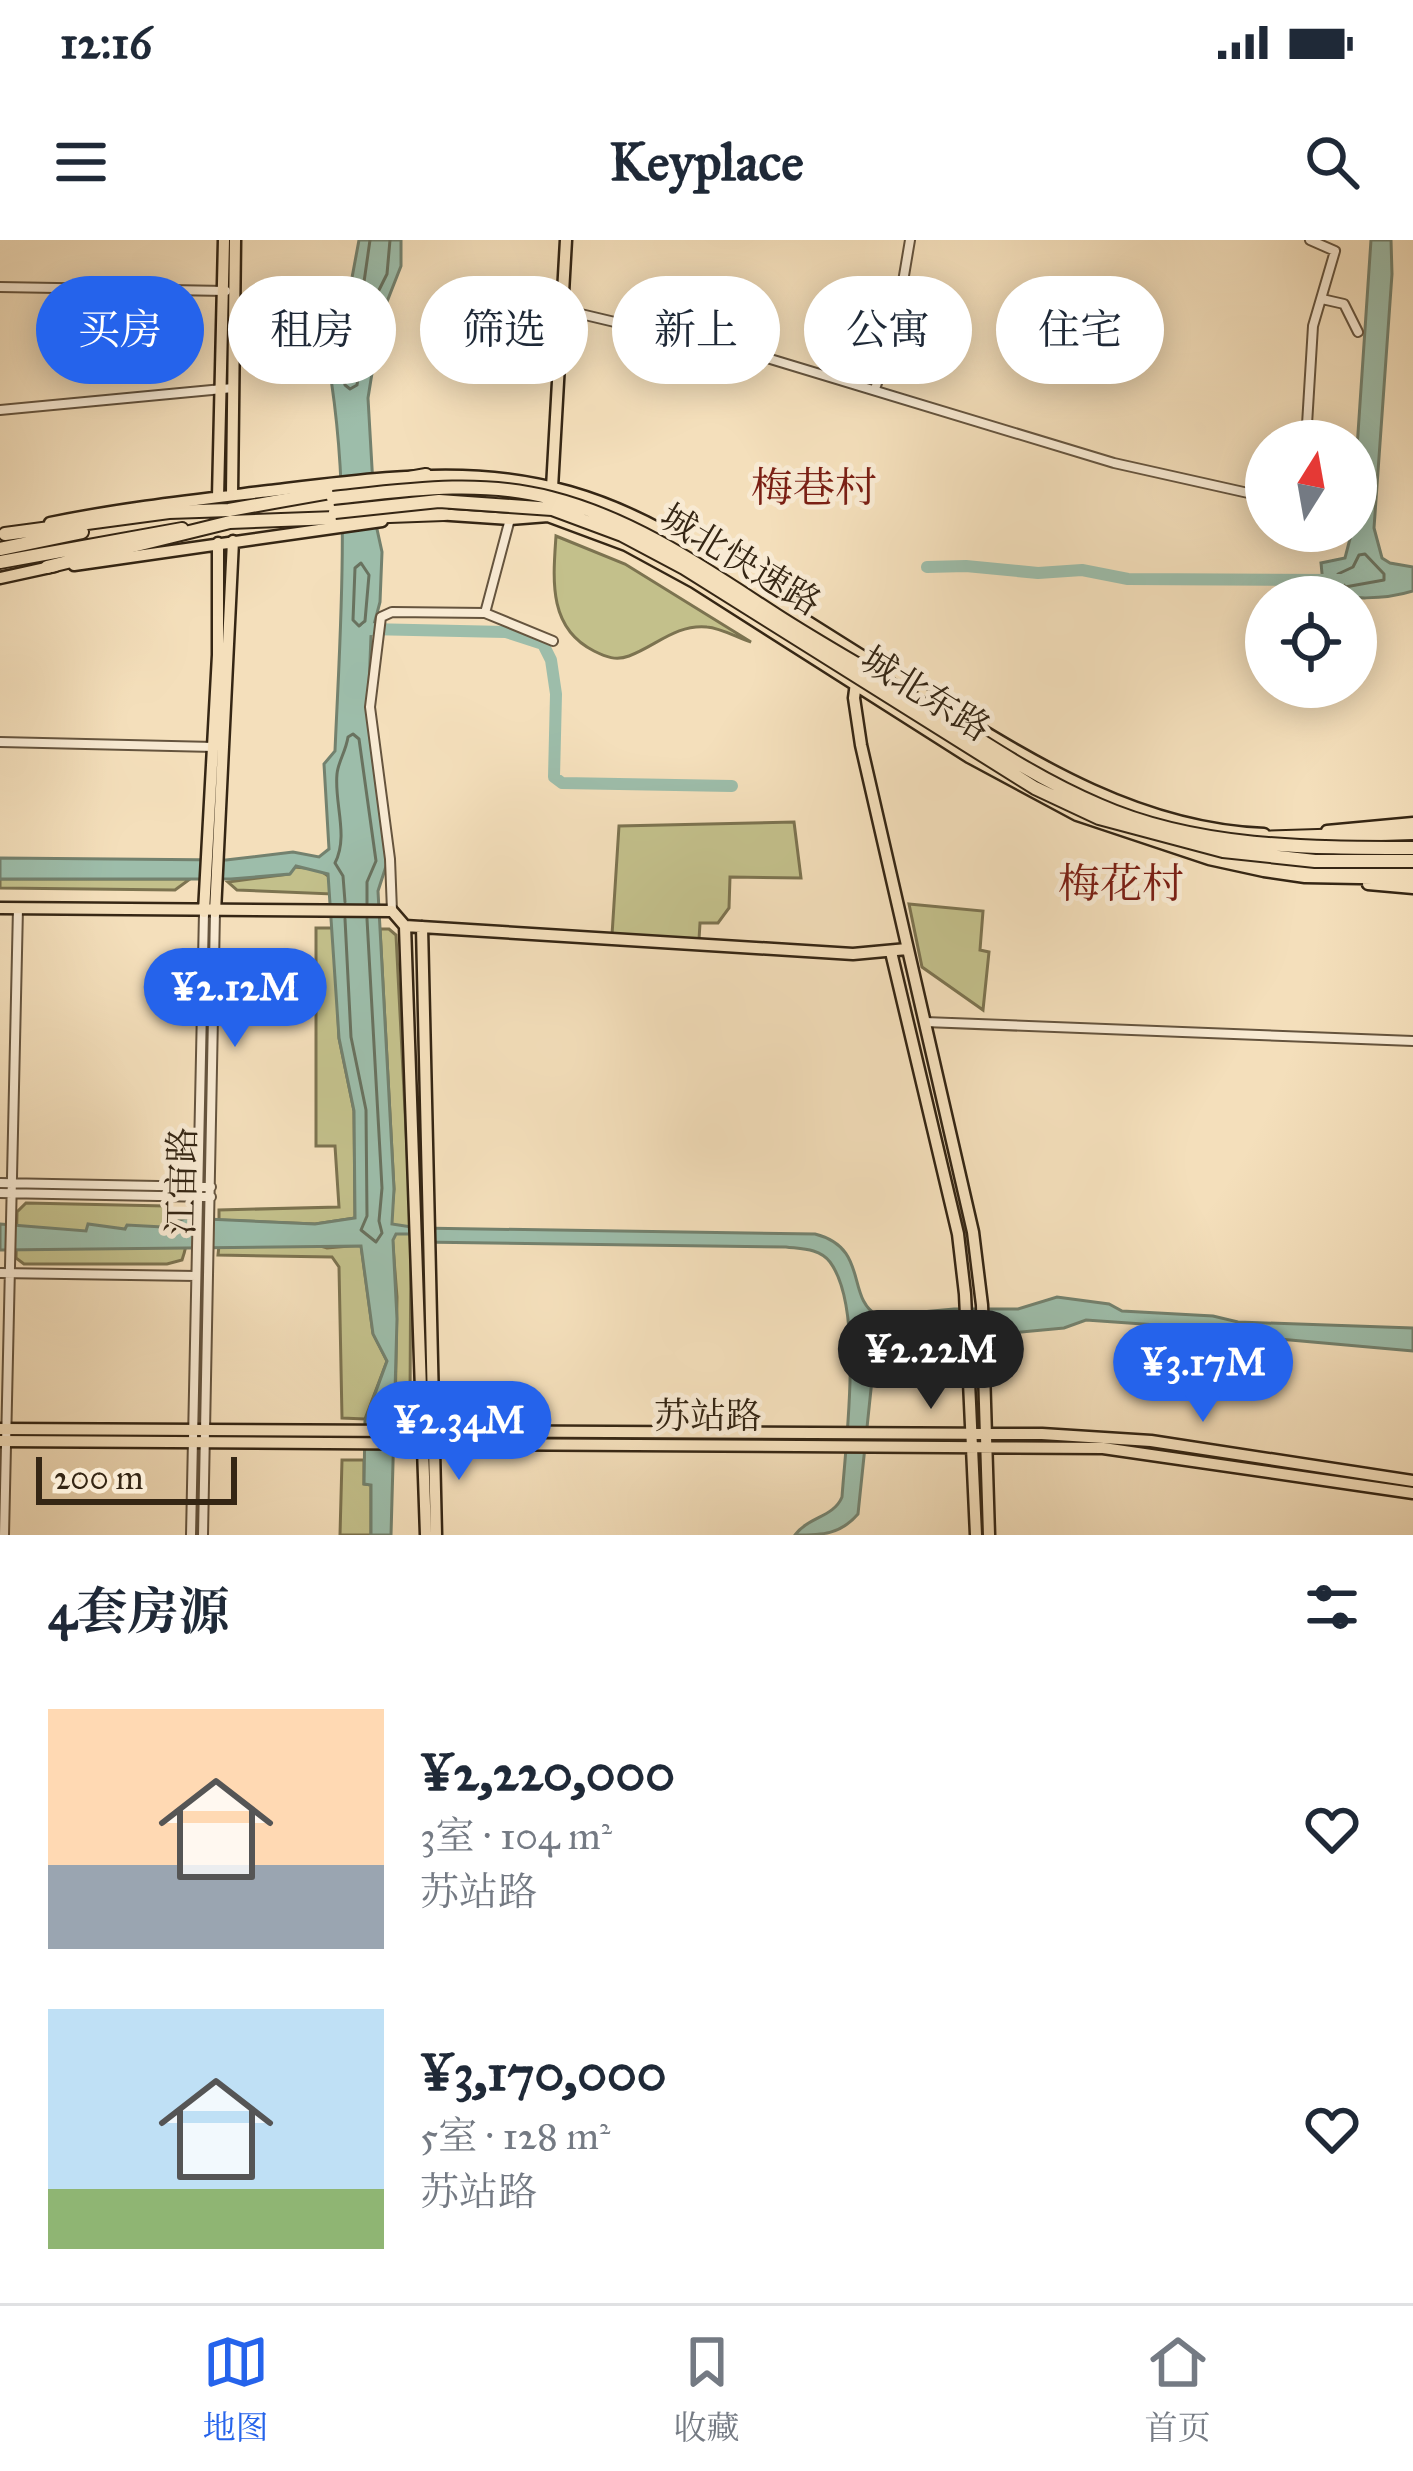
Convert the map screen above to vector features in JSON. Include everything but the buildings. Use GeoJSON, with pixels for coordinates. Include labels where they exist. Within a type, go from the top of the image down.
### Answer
{"type":"FeatureCollection","features":[{"type":"Feature","properties":{"kind":"highway"},"geometry":{"type":"LineString","coordinates":[[2,534],[426,475]]}},
{"type":"Feature","properties":{"kind":"highway","name":"城北快速路"},"geometry":{"type":"LineString","coordinates":[[0,549],[227,506],[334,498],[510,503],[552,509],[622,536],[684,568],[1035,788],[1099,818],[1221,839],[1316,848],[1413,848]]}},
{"type":"Feature","properties":{"kind":"highway"},"geometry":{"type":"LineString","coordinates":[[47,567],[227,506],[444,514]]}},
{"type":"Feature","properties":{"kind":"highway","name":"城北快速路"},"geometry":{"type":"LineString","coordinates":[[0,562],[97,542],[227,506]]}},
{"type":"Feature","properties":{"kind":"highway"},"geometry":{"type":"LineString","coordinates":[[1155,830],[1266,838],[1413,829]]}},
{"type":"Feature","properties":{"kind":"highway"},"geometry":{"type":"LineString","coordinates":[[1155,830],[1223,857],[1413,880]]}},
{"type":"Feature","properties":{"kind":"highway","name":"城北快速路"},"geometry":{"type":"LineString","coordinates":[[1155,830],[1223,851],[1315,861],[1413,861]]}},
{"type":"Feature","properties":{"kind":"main road"},"geometry":{"type":"LineString","coordinates":[[224,240],[228,280]]}},
{"type":"Feature","properties":{"kind":"main road"},"geometry":{"type":"LineString","coordinates":[[231,276],[236,240]]}},
{"type":"Feature","properties":{"kind":"main road"},"geometry":{"type":"LineString","coordinates":[[565,276],[566,240]]}},
{"type":"Feature","properties":{"kind":"main road"},"geometry":{"type":"LineString","coordinates":[[227,506],[228,340]]}},
{"type":"Feature","properties":{"kind":"main road"},"geometry":{"type":"LineString","coordinates":[[548,516],[559,384]]}},
{"type":"Feature","properties":{"kind":"main road","name":"城北东路"},"geometry":{"type":"LineString","coordinates":[[227,506],[334,498],[388,475],[468,475],[552,487],[624,510],[1048,771],[1120,804],[1238,833],[1413,829]]}},
{"type":"Feature","properties":{"kind":"main road","name":"城北东路"},"geometry":{"type":"LineString","coordinates":[[0,578],[47,567],[386,520],[444,514],[510,519],[548,516],[626,545],[694,582],[969,757],[1077,815],[1209,859],[1305,877],[1413,880]]}},
{"type":"Feature","properties":{"kind":"main road","name":"江宙路"},"geometry":{"type":"LineString","coordinates":[[210,912],[233,542]]}},
{"type":"Feature","properties":{"kind":"main road","name":"江宙路"},"geometry":{"type":"LineString","coordinates":[[218,543],[219,746]]}},
{"type":"Feature","properties":{"kind":"main road"},"geometry":{"type":"LineString","coordinates":[[857,653],[854,698],[861,745],[970,1219],[982,1305],[976,1535]]}},
{"type":"Feature","properties":{"kind":"main road"},"geometry":{"type":"LineString","coordinates":[[0,908],[387,911],[405,926],[853,954],[907,949]]}},
{"type":"Feature","properties":{"kind":"main road"},"geometry":{"type":"LineString","coordinates":[[405,926],[423,1221]]}},
{"type":"Feature","properties":{"kind":"main road"},"geometry":{"type":"LineString","coordinates":[[422,927],[423,1221],[436,1535]]}},
{"type":"Feature","properties":{"kind":"main road"},"geometry":{"type":"LineString","coordinates":[[891,952],[953,1209],[989,1535]]}},
{"type":"Feature","properties":{"kind":"main road","name":"苏站路"},"geometry":{"type":"LineString","coordinates":[[3,1435],[1151,1442],[1413,1481]]}},
{"type":"Feature","properties":{"kind":"main road"},"geometry":{"type":"LineString","coordinates":[[426,1535],[429,1438]]}},
{"type":"Feature","properties":{"kind":"main road","name":"苏站路"},"geometry":{"type":"LineString","coordinates":[[980,1440],[1127,1450],[1413,1493]]}},
{"type":"Feature","properties":{"kind":"street"},"geometry":{"type":"LineString","coordinates":[[875,389],[895,329],[910,240]]}},
{"type":"Feature","properties":{"kind":"street"},"geometry":{"type":"LineString","coordinates":[[1307,420],[1309,367],[1335,251],[1310,240]]}},
{"type":"Feature","properties":{"kind":"street"},"geometry":{"type":"LineString","coordinates":[[0,287],[228,290]]}},
{"type":"Feature","properties":{"kind":"street"},"geometry":{"type":"LineString","coordinates":[[1322,299],[1344,304],[1358,332]]}},
{"type":"Feature","properties":{"kind":"street"},"geometry":{"type":"LineString","coordinates":[[588,315],[875,389],[1114,463],[1245,492]]}},
{"type":"Feature","properties":{"kind":"street"},"geometry":{"type":"LineString","coordinates":[[0,410],[227,390]]}},
{"type":"Feature","properties":{"kind":"street"},"geometry":{"type":"LineString","coordinates":[[485,613],[510,519]]}},
{"type":"Feature","properties":{"kind":"street"},"geometry":{"type":"LineString","coordinates":[[387,911],[390,859],[370,707],[380,617],[392,612],[485,613],[553,641]]}},
{"type":"Feature","properties":{"kind":"street"},"geometry":{"type":"LineString","coordinates":[[0,742],[219,746]]}},
{"type":"Feature","properties":{"kind":"street"},"geometry":{"type":"LineString","coordinates":[[4,1535],[5,1273],[10,1256],[19,908]]}},
{"type":"Feature","properties":{"kind":"street","name":"江宙路"},"geometry":{"type":"LineString","coordinates":[[203,1535],[197,1251],[210,912]]}},
{"type":"Feature","properties":{"kind":"street","name":"江宙路"},"geometry":{"type":"LineString","coordinates":[[191,1535],[211,1192],[210,912]]}},
{"type":"Feature","properties":{"kind":"street"},"geometry":{"type":"LineString","coordinates":[[923,1022],[1413,1041]]}},
{"type":"Feature","properties":{"kind":"street"},"geometry":{"type":"LineString","coordinates":[[0,1183],[12,1188],[211,1192]]}},
{"type":"Feature","properties":{"kind":"street"},"geometry":{"type":"LineString","coordinates":[[0,1193],[12,1188]]}},
{"type":"Feature","properties":{"kind":"street"},"geometry":{"type":"LineString","coordinates":[[5,1273],[197,1276]]}},
{"type":"Feature","properties":{"kind":"shaded area"},"geometry":{"type":"Polygon","coordinates":[[[556,536],[625,564],[751,642],[718,629],[696,627],[624,657],[594,651],[568,630],[561,616],[555,586],[556,536]]]}},
{"type":"Feature","properties":{"kind":"shaded area"},"geometry":{"type":"Polygon","coordinates":[[[794,822],[801,878],[730,877],[729,908],[718,923],[700,923],[699,940],[612,935],[619,826],[794,822]]]}},
{"type":"Feature","properties":{"kind":"shaded area"},"geometry":{"type":"Polygon","coordinates":[[[294,867],[318,869],[331,878],[332,894],[237,890],[228,882],[289,874],[294,867]]]}},
{"type":"Feature","properties":{"kind":"shaded area"},"geometry":{"type":"Polygon","coordinates":[[[0,879],[190,879],[175,890],[0,888],[0,879]]]}},
{"type":"Feature","properties":{"kind":"shaded area"},"geometry":{"type":"Polygon","coordinates":[[[909,904],[983,911],[980,950],[989,952],[983,1010],[922,967],[909,904]]]}},
{"type":"Feature","properties":{"kind":"shaded area"},"geometry":{"type":"Polygon","coordinates":[[[316,928],[334,928],[339,1038],[354,1111],[355,1218],[315,1224],[219,1220],[219,1210],[339,1207],[335,1146],[316,1146],[316,928]]]}},
{"type":"Feature","properties":{"kind":"shaded area"},"geometry":{"type":"Polygon","coordinates":[[[380,929],[396,935],[411,1228],[410,1401],[405,1416],[395,1419],[394,1189],[380,929]]]}},
{"type":"Feature","properties":{"kind":"shaded area"},"geometry":{"type":"Polygon","coordinates":[[[26,1203],[166,1206],[180,1216],[186,1228],[182,1260],[167,1264],[24,1264],[16,1258],[17,1212],[26,1203]]]}},
{"type":"Feature","properties":{"kind":"shaded area"},"geometry":{"type":"Polygon","coordinates":[[[314,1244],[327,1248],[361,1245],[373,1333],[387,1361],[365,1419],[342,1418],[339,1267],[332,1257],[218,1255],[219,1245],[314,1244]]]}},
{"type":"Feature","properties":{"kind":"shaded area"},"geometry":{"type":"Polygon","coordinates":[[[342,1460],[364,1460],[364,1484],[371,1485],[371,1535],[340,1535],[342,1460]]]}},
{"type":"Feature","properties":{"kind":"water"},"geometry":{"type":"Polygon","coordinates":[[[359,240],[401,240],[396,279],[352,276],[359,240]]]}},
{"type":"Feature","properties":{"kind":"water"},"geometry":{"type":"Polygon","coordinates":[[[1371,240],[1391,240],[1377,486],[1377,420],[1359,420],[1371,240]]]}},
{"type":"Feature","properties":{"kind":"water"},"geometry":{"type":"Polygon","coordinates":[[[331,384],[370,384],[375,520],[382,552],[380,602],[371,636],[368,712],[388,860],[378,891],[392,1224],[815,1234],[843,1250],[862,1298],[878,1316],[1018,1309],[1057,1297],[1109,1304],[1122,1311],[1213,1316],[1238,1322],[1413,1328],[1413,1351],[1086,1320],[1064,1328],[949,1339],[939,1334],[917,1335],[886,1352],[873,1370],[858,1514],[830,1532],[795,1535],[833,1509],[842,1497],[850,1341],[840,1283],[826,1257],[786,1247],[419,1242],[418,1234],[396,1234],[391,1535],[371,1535],[371,1485],[364,1484],[365,1421],[387,1361],[373,1334],[361,1246],[0,1250],[0,1224],[86,1231],[88,1224],[163,1227],[185,1218],[315,1224],[355,1218],[354,1111],[339,1038],[328,874],[296,866],[290,874],[231,879],[0,879],[0,858],[226,860],[293,852],[319,857],[329,849],[324,764],[335,751],[342,597],[342,497],[331,384]]]}},
{"type":"Feature","properties":{"kind":"water"},"geometry":{"type":"Polygon","coordinates":[[[1377,539],[1382,558],[1413,567],[1413,591],[1377,597],[1377,576],[1323,576],[1321,563],[1345,558],[1347,552],[1377,552],[1377,539]]]}},
{"type":"Feature","properties":{"kind":"waterway"},"geometry":{"type":"LineString","coordinates":[[927,567],[1038,573],[1082,570],[1128,579],[1245,580]]}},
{"type":"Feature","properties":{"kind":"waterway"},"geometry":{"type":"LineString","coordinates":[[367,629],[506,632],[543,644],[551,660],[556,694],[554,777],[562,783],[732,786]]}},
{"type":"Feature","properties":{"kind":"district","name":"梅巷村"},"geometry":{"type":"Point","coordinates":[814,487]}},
{"type":"Feature","properties":{"kind":"district","name":"梅花村"},"geometry":{"type":"Point","coordinates":[1121,883]}}]}
